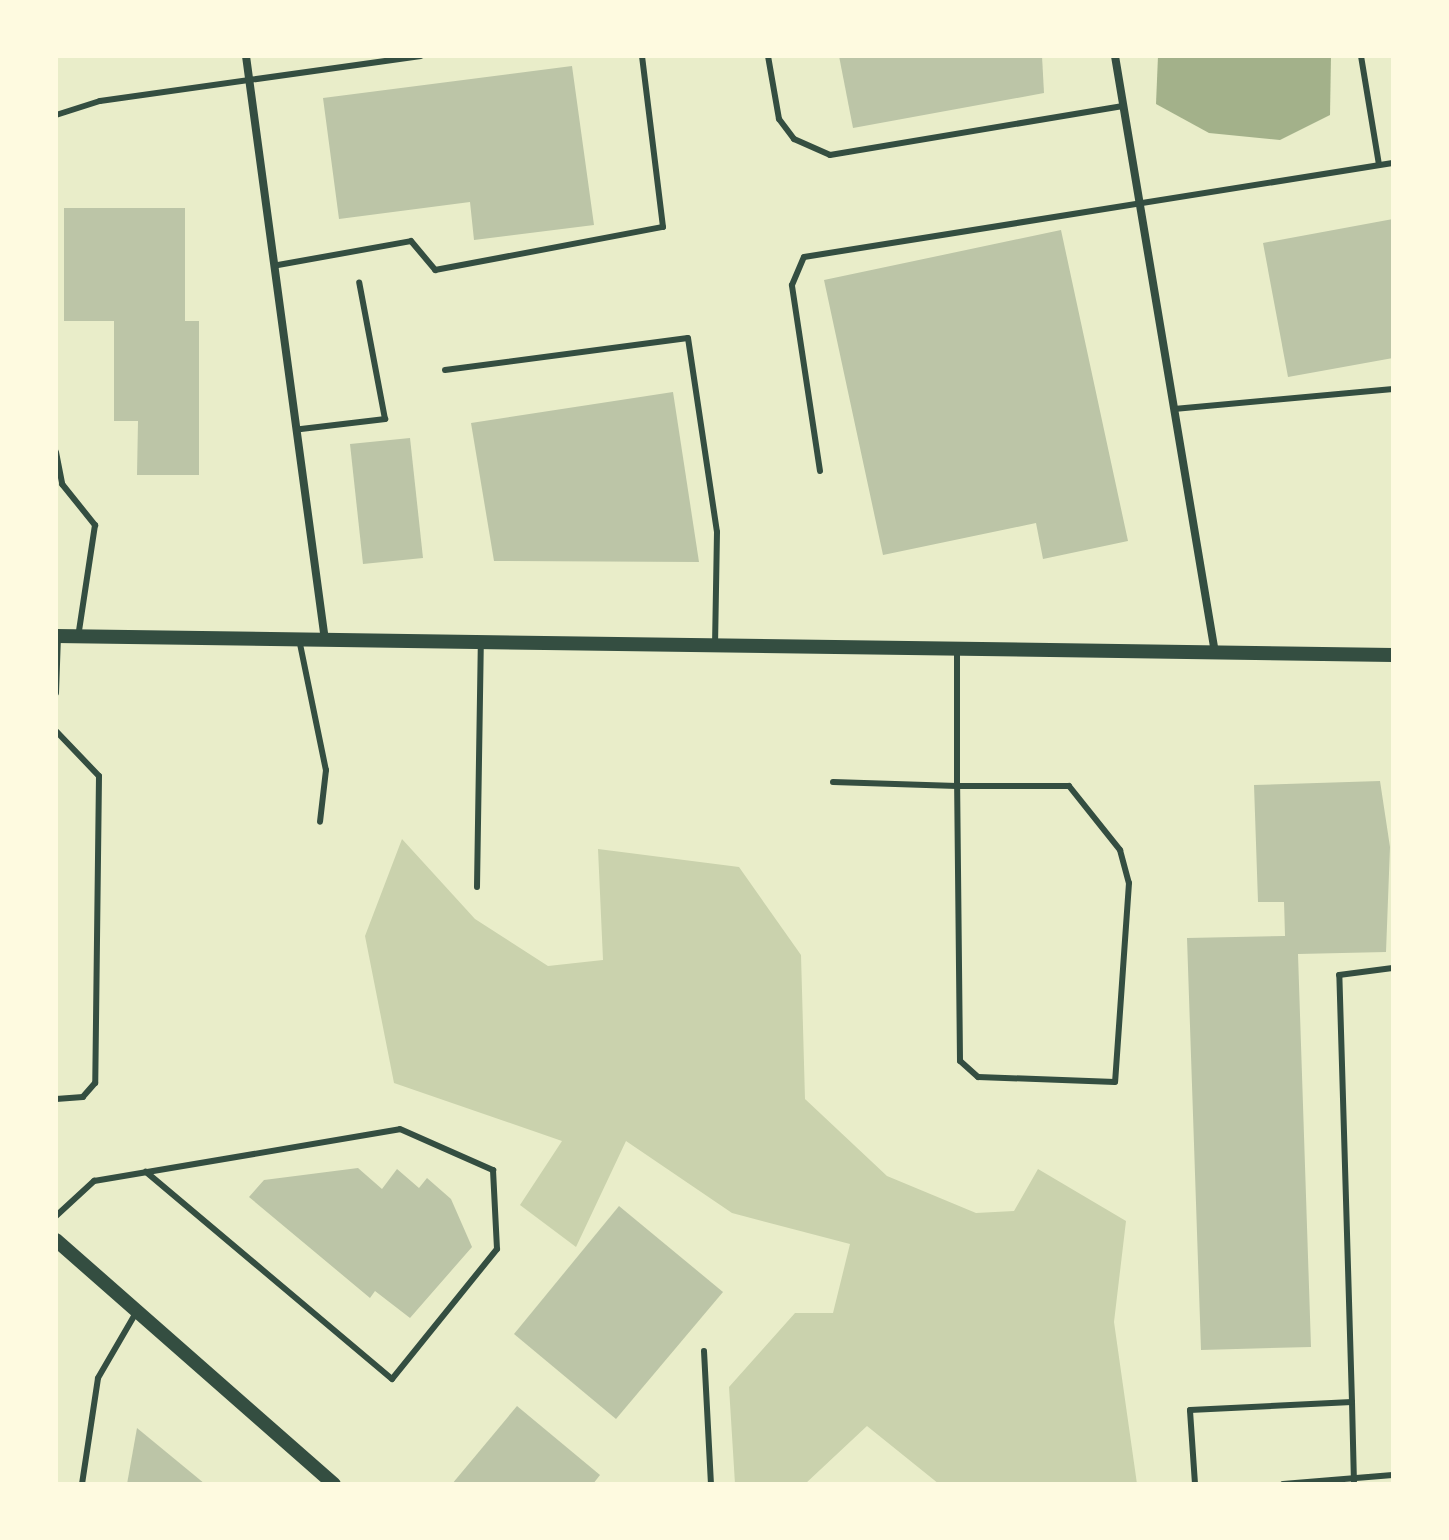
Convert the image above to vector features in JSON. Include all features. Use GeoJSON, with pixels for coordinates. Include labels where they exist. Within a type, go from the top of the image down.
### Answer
{"type":"FeatureCollection","features":[{"type":"Feature","properties":{"kind":"street"},"geometry":{"type":"LineString","coordinates":[[246,56],[301,429],[325,640]]}},
{"type":"Feature","properties":{"kind":"street"},"geometry":{"type":"LineString","coordinates":[[1115,56],[1215,653]]}},
{"type":"Feature","properties":{"kind":"street"},"geometry":{"type":"LineString","coordinates":[[57,636],[1393,655]]}},
{"type":"Feature","properties":{"kind":"street"},"geometry":{"type":"LineString","coordinates":[[56,1240],[138,1308],[334,1484]]}},
{"type":"Feature","properties":{"kind":"lane"},"geometry":{"type":"LineString","coordinates":[[56,115],[100,101],[421,56]]}},
{"type":"Feature","properties":{"kind":"lane"},"geometry":{"type":"LineString","coordinates":[[278,265],[411,241],[435,270],[663,227],[642,56]]}},
{"type":"Feature","properties":{"kind":"lane"},"geometry":{"type":"LineString","coordinates":[[768,56],[779,119],[794,139],[830,155],[1123,106]]}},
{"type":"Feature","properties":{"kind":"lane"},"geometry":{"type":"LineString","coordinates":[[1361,56],[1379,165]]}},
{"type":"Feature","properties":{"kind":"lane"},"geometry":{"type":"LineString","coordinates":[[820,471],[792,285],[804,257],[1393,163]]}},
{"type":"Feature","properties":{"kind":"lane"},"geometry":{"type":"LineString","coordinates":[[301,429],[385,419],[359,282]]}},
{"type":"Feature","properties":{"kind":"lane"},"geometry":{"type":"LineString","coordinates":[[445,370],[688,338],[717,532],[715,646]]}},
{"type":"Feature","properties":{"kind":"lane"},"geometry":{"type":"LineString","coordinates":[[1174,409],[1393,389]]}},
{"type":"Feature","properties":{"kind":"lane"},"geometry":{"type":"LineString","coordinates":[[56,452],[62,484],[95,525],[78,637]]}},
{"type":"Feature","properties":{"kind":"lane"},"geometry":{"type":"LineString","coordinates":[[56,693],[57,636]]}},
{"type":"Feature","properties":{"kind":"lane"},"geometry":{"type":"LineString","coordinates":[[299,639],[326,770],[320,822]]}},
{"type":"Feature","properties":{"kind":"lane"},"geometry":{"type":"LineString","coordinates":[[477,887],[481,642]]}},
{"type":"Feature","properties":{"kind":"lane"},"geometry":{"type":"LineString","coordinates":[[833,782],[957,786],[1069,786],[1120,850],[1129,883],[1115,1082],[978,1077],[960,1061],[957,786],[957,649]]}},
{"type":"Feature","properties":{"kind":"lane"},"geometry":{"type":"LineString","coordinates":[[56,731],[99,776],[95,1083],[83,1097],[56,1099]]}},
{"type":"Feature","properties":{"kind":"lane"},"geometry":{"type":"LineString","coordinates":[[1354,1481],[1339,975],[1393,968]]}},
{"type":"Feature","properties":{"kind":"lane"},"geometry":{"type":"LineString","coordinates":[[56,1216],[94,1181],[146,1172],[400,1129],[493,1170],[497,1249],[392,1379],[146,1172]]}},
{"type":"Feature","properties":{"kind":"lane"},"geometry":{"type":"LineString","coordinates":[[82,1484],[98,1378],[138,1308]]}},
{"type":"Feature","properties":{"kind":"lane"},"geometry":{"type":"LineString","coordinates":[[704,1351],[711,1484]]}},
{"type":"Feature","properties":{"kind":"lane"},"geometry":{"type":"LineString","coordinates":[[1195,1484],[1190,1410],[1352,1402]]}},
{"type":"Feature","properties":{"kind":"lane"},"geometry":{"type":"LineString","coordinates":[[1283,1484],[1354,1481],[1393,1475]]}},
{"type":"Feature","properties":{"kind":"shaded area"},"geometry":{"type":"Polygon","coordinates":[[[1158,56],[1331,56],[1330,115],[1280,140],[1209,133],[1156,104],[1158,56]]]}},
{"type":"Feature","properties":{"kind":"shaded area"},"geometry":{"type":"Polygon","coordinates":[[[402,839],[475,919],[548,966],[603,960],[598,849],[739,867],[801,955],[805,1099],[887,1176],[976,1213],[1014,1211],[1038,1169],[1126,1221],[1114,1322],[1137,1484],[939,1484],[867,1426],[805,1484],[735,1484],[729,1387],[795,1313],[833,1313],[850,1244],[732,1213],[626,1141],[576,1247],[520,1205],[562,1141],[394,1083],[365,936],[402,839]]]}},
{"type":"Feature","properties":{"kind":"building"},"geometry":{"type":"Polygon","coordinates":[[[839,56],[1042,56],[1044,93],[853,128],[839,56]]]}},
{"type":"Feature","properties":{"kind":"building"},"geometry":{"type":"Polygon","coordinates":[[[572,66],[594,225],[474,240],[470,202],[339,219],[323,98],[572,66]]]}},
{"type":"Feature","properties":{"kind":"building"},"geometry":{"type":"Polygon","coordinates":[[[64,208],[185,208],[185,321],[199,321],[199,475],[137,475],[138,421],[114,421],[114,321],[64,321],[64,208]]]}},
{"type":"Feature","properties":{"kind":"building"},"geometry":{"type":"Polygon","coordinates":[[[1393,219],[1393,358],[1288,377],[1263,243],[1393,219]]]}},
{"type":"Feature","properties":{"kind":"building"},"geometry":{"type":"Polygon","coordinates":[[[1061,230],[1128,541],[1043,559],[1036,523],[883,555],[824,280],[1061,230]]]}},
{"type":"Feature","properties":{"kind":"building"},"geometry":{"type":"Polygon","coordinates":[[[673,392],[699,562],[494,561],[471,423],[673,392]]]}},
{"type":"Feature","properties":{"kind":"building"},"geometry":{"type":"Polygon","coordinates":[[[410,438],[423,558],[363,564],[350,444],[410,438]]]}},
{"type":"Feature","properties":{"kind":"building"},"geometry":{"type":"Polygon","coordinates":[[[1380,781],[1390,847],[1386,952],[1298,954],[1311,1347],[1201,1350],[1187,938],[1285,936],[1284,902],[1258,902],[1254,785],[1380,781]]]}},
{"type":"Feature","properties":{"kind":"building"},"geometry":{"type":"Polygon","coordinates":[[[358,1168],[382,1189],[397,1169],[419,1188],[427,1178],[451,1199],[472,1247],[410,1318],[375,1291],[370,1298],[249,1197],[264,1180],[358,1168]]]}},
{"type":"Feature","properties":{"kind":"building"},"geometry":{"type":"Polygon","coordinates":[[[619,1206],[723,1292],[616,1419],[514,1334],[619,1206]]]}},
{"type":"Feature","properties":{"kind":"building"},"geometry":{"type":"Polygon","coordinates":[[[517,1406],[600,1475],[593,1484],[452,1484],[517,1406]]]}},
{"type":"Feature","properties":{"kind":"building"},"geometry":{"type":"Polygon","coordinates":[[[137,1428],[205,1484],[127,1484],[137,1428]]]}}]}
